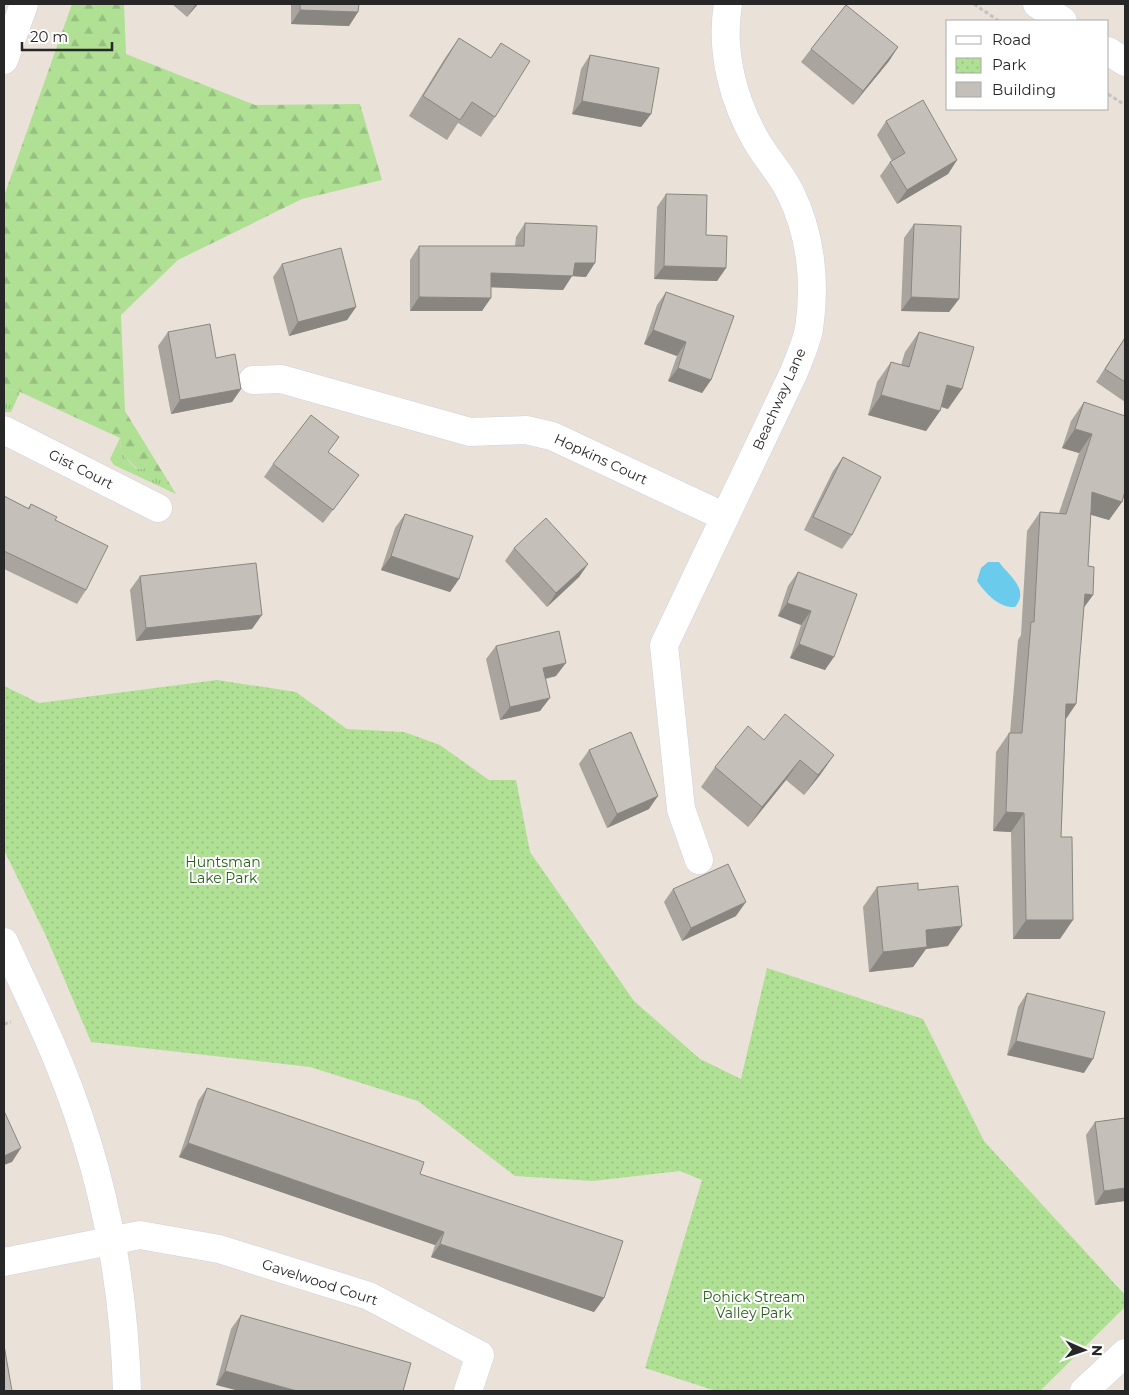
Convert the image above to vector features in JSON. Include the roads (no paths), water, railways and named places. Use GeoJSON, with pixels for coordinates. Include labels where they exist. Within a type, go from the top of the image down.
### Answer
{"type":"FeatureCollection","features":[{"type":"Feature","properties":{"kind":"street"},"geometry":{"type":"LineString","coordinates":[[4,60],[24,4]]}},
{"type":"Feature","properties":{"kind":"street","name":"Beachway Lane"},"geometry":{"type":"LineString","coordinates":[[698,860],[681,809],[664,645],[794,372],[808,331],[812,289],[809,248],[791,193],[757,142],[737,101],[729,67],[724,27],[728,4]]}},
{"type":"Feature","properties":{"kind":"street"},"geometry":{"type":"LineString","coordinates":[[1037,4],[1061,20]]}},
{"type":"Feature","properties":{"kind":"street"},"geometry":{"type":"LineString","coordinates":[[1109,52],[1125,62]]}},
{"type":"Feature","properties":{"kind":"street","name":"Hopkins Court"},"geometry":{"type":"LineString","coordinates":[[253,380],[281,379],[470,432],[526,430],[552,436],[725,517]]}},
{"type":"Feature","properties":{"kind":"street","name":"Gist Court"},"geometry":{"type":"LineString","coordinates":[[4,430],[158,508]]}},
{"type":"Feature","properties":{"kind":"street"},"geometry":{"type":"LineString","coordinates":[[4,942],[60,1067],[90,1150],[112,1240],[126,1343],[127,1391]]}},
{"type":"Feature","properties":{"kind":"street","name":"Gavelwood Court"},"geometry":{"type":"LineString","coordinates":[[112,1240],[140,1235],[218,1249],[369,1296],[480,1355],[468,1391]]}},
{"type":"Feature","properties":{"kind":"street"},"geometry":{"type":"LineString","coordinates":[[4,1262],[112,1240]]}},
{"type":"Feature","properties":{"kind":"street"},"geometry":{"type":"LineString","coordinates":[[1084,1391],[1125,1353]]}},
{"type":"Feature","properties":{"kind":"water"},"geometry":{"type":"Polygon","coordinates":[[[988,562],[999,562],[1016,583],[1020,594],[1015,607],[998,603],[984,591],[977,581],[981,568],[988,562]]]}},
{"type":"Feature","properties":{"kind":"park label","name":"Huntsman Lake Park"},"geometry":{"type":"Point","coordinates":[223,870]}},
{"type":"Feature","properties":{"kind":"park label","name":"Pohick Stream Valley Park"},"geometry":{"type":"Point","coordinates":[754,1305]}}]}
